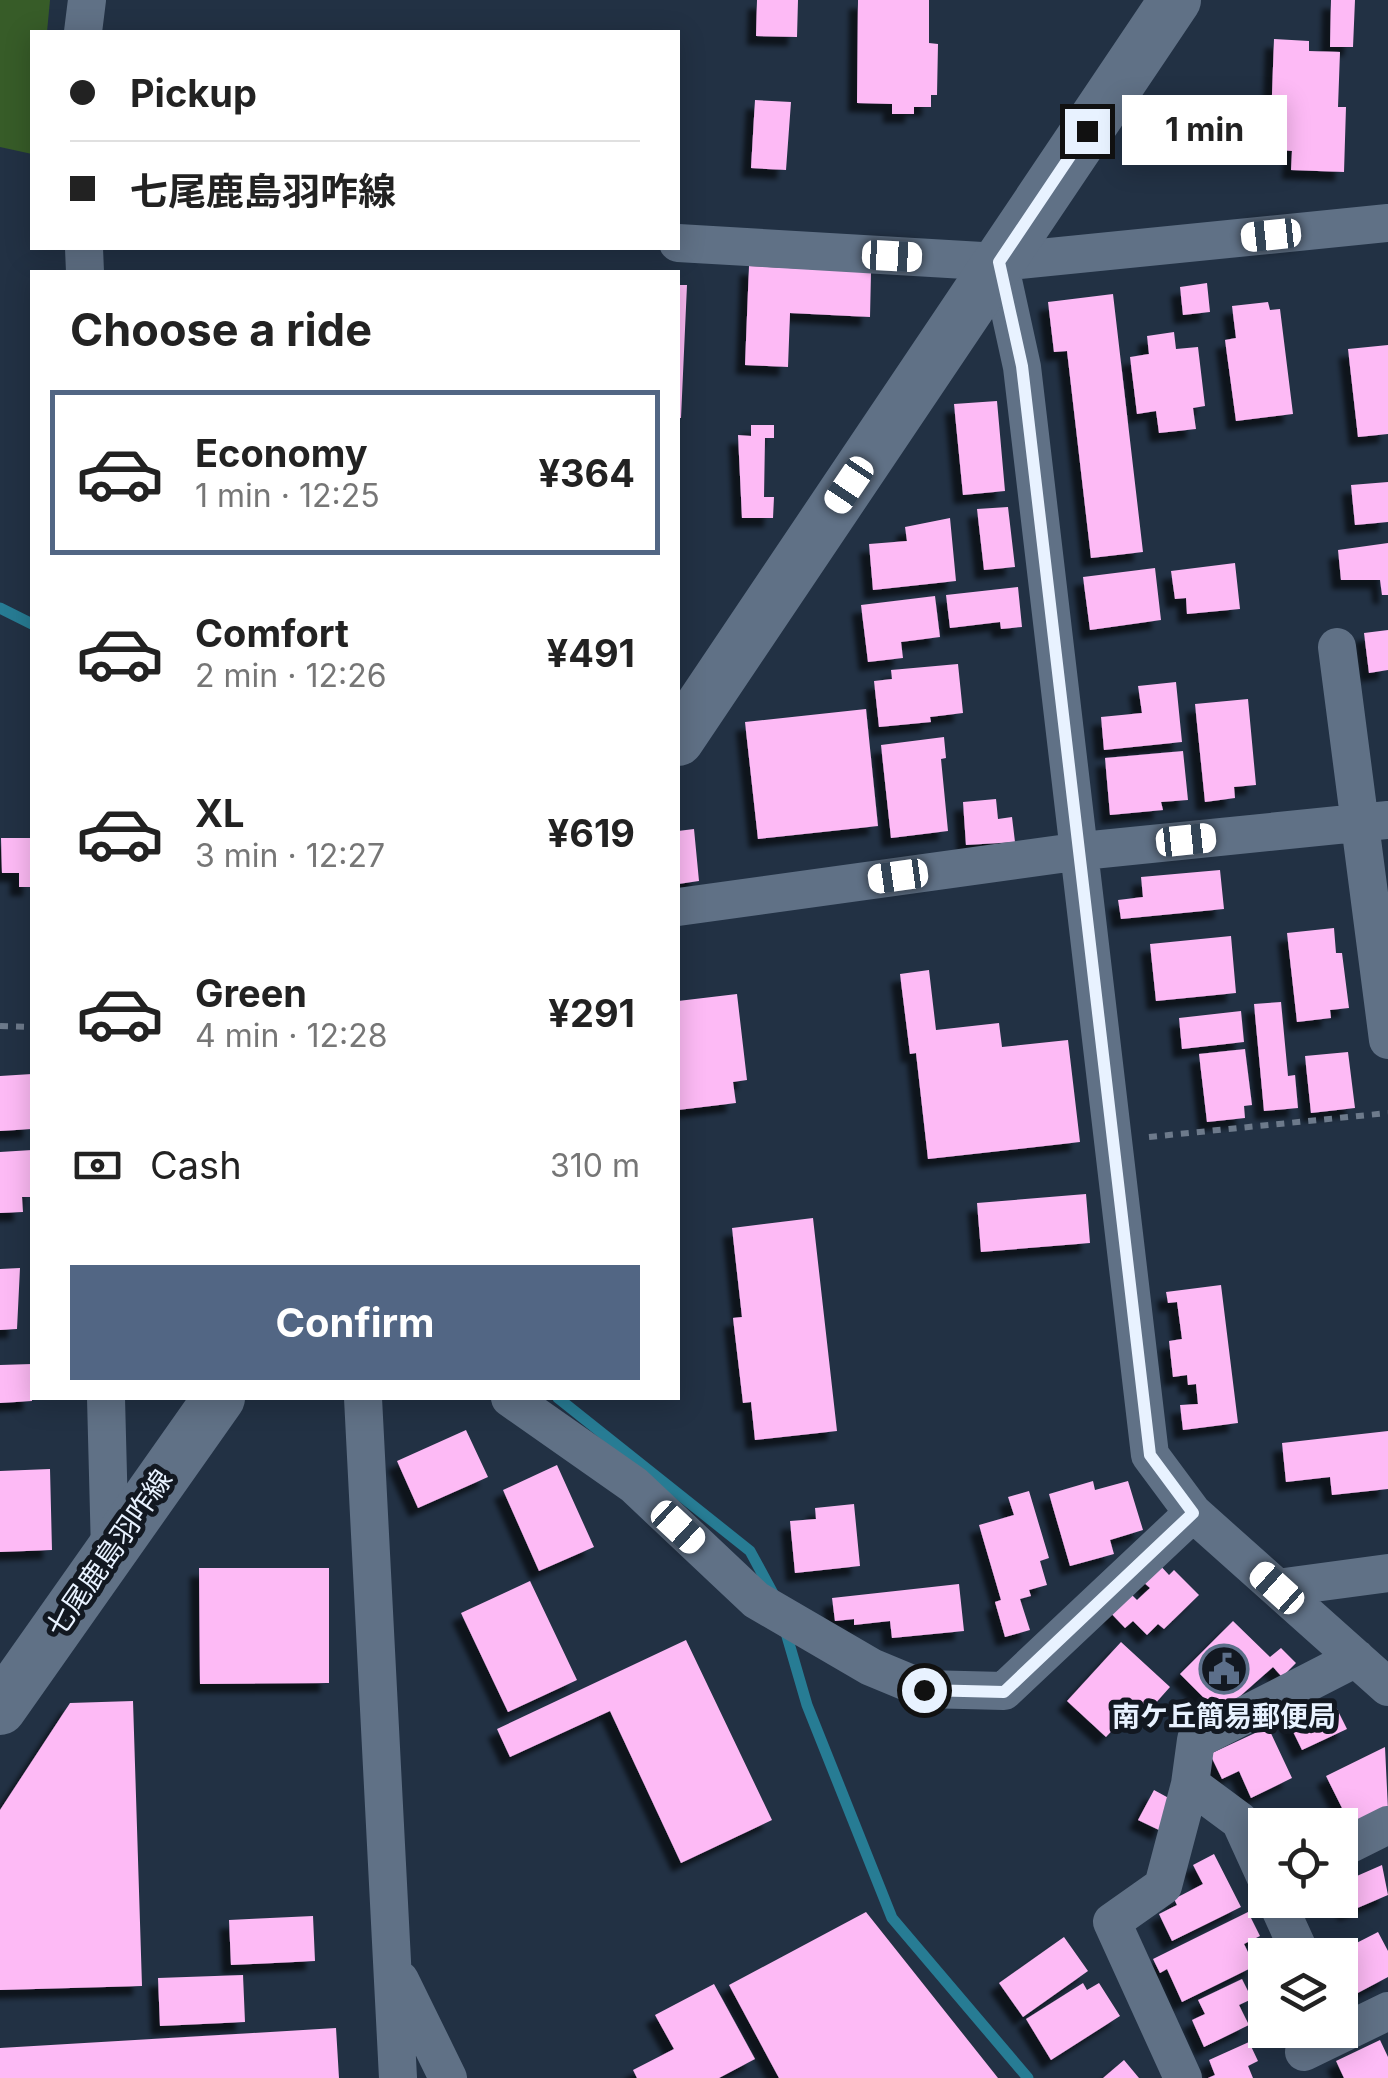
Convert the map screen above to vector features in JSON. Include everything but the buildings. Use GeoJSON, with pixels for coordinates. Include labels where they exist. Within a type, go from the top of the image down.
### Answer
{"type":"FeatureCollection","features":[{"type":"Feature","properties":{"kind":"main road"},"geometry":{"type":"LineString","coordinates":[[680,737],[1175,0]]}},
{"type":"Feature","properties":{"kind":"main road","name":"七尾鹿島羽咋線"},"geometry":{"type":"LineString","coordinates":[[0,1709],[218,1400]]}},
{"type":"Feature","properties":{"kind":"street"},"geometry":{"type":"LineString","coordinates":[[83,30],[87,0]]}},
{"type":"Feature","properties":{"kind":"street"},"geometry":{"type":"LineString","coordinates":[[680,242],[999,262],[1388,223]]}},
{"type":"Feature","properties":{"kind":"street"},"geometry":{"type":"LineString","coordinates":[[999,262],[1022,366],[1150,1455],[1193,1513],[1388,1687]]}},
{"type":"Feature","properties":{"kind":"street"},"geometry":{"type":"LineString","coordinates":[[1337,647],[1374,821],[1388,1040]]}},
{"type":"Feature","properties":{"kind":"street"},"geometry":{"type":"LineString","coordinates":[[680,907],[1082,851],[1374,821]]}},
{"type":"Feature","properties":{"kind":"street"},"geometry":{"type":"LineString","coordinates":[[106,1400],[110,1552]]}},
{"type":"Feature","properties":{"kind":"street"},"geometry":{"type":"LineString","coordinates":[[362,1400],[398,2078]]}},
{"type":"Feature","properties":{"kind":"street"},"geometry":{"type":"LineString","coordinates":[[513,1400],[634,1485],[756,1600],[871,1667],[924,1690],[1004,1692],[1193,1513]]}},
{"type":"Feature","properties":{"kind":"street"},"geometry":{"type":"LineString","coordinates":[[1277,1588],[1388,1573]]}},
{"type":"Feature","properties":{"kind":"street"},"geometry":{"type":"LineString","coordinates":[[1184,2078],[1112,1922],[1162,1886],[1190,1784],[1196,1740],[1356,1658]]}},
{"type":"Feature","properties":{"kind":"street"},"geometry":{"type":"LineString","coordinates":[[1190,1784],[1240,1821],[1248,1839]]}},
{"type":"Feature","properties":{"kind":"street"},"geometry":{"type":"LineString","coordinates":[[1358,1840],[1388,1825]]}},
{"type":"Feature","properties":{"kind":"street"},"geometry":{"type":"LineString","coordinates":[[395,1969],[448,2078]]}},
{"type":"Feature","properties":{"kind":"street"},"geometry":{"type":"LineString","coordinates":[[1304,2053],[1388,2011]]}},
{"type":"Feature","properties":{"kind":"path"},"geometry":{"type":"LineString","coordinates":[[0,1026],[30,1027]]}},
{"type":"Feature","properties":{"kind":"path"},"geometry":{"type":"LineString","coordinates":[[1113,1141],[1388,1113]]}},
{"type":"Feature","properties":{"kind":"green space"},"geometry":{"type":"Polygon","coordinates":[[[0,0],[50,0],[47,30],[30,30],[30,154],[0,147],[0,0]]]}},
{"type":"Feature","properties":{"kind":"waterway"},"geometry":{"type":"LineString","coordinates":[[0,608],[30,623]]}},
{"type":"Feature","properties":{"kind":"waterway"},"geometry":{"type":"LineString","coordinates":[[561,1400],[750,1551],[776,1599]]}},
{"type":"Feature","properties":{"kind":"waterway"},"geometry":{"type":"LineString","coordinates":[[784,1626],[807,1705],[892,1918],[1028,2078]]}},
{"type":"Feature","properties":{"kind":"place","name":"南ケ丘簡易郵便局"},"geometry":{"type":"Point","coordinates":[1224,1669]}},
{"type":"Feature","properties":{"kind":"route"},"geometry":{"type":"LineString","coordinates":[[924,1690],[1004,1692],[1193,1513],[1150,1455],[1022,366],[999,262],[1087,131]]}}]}
